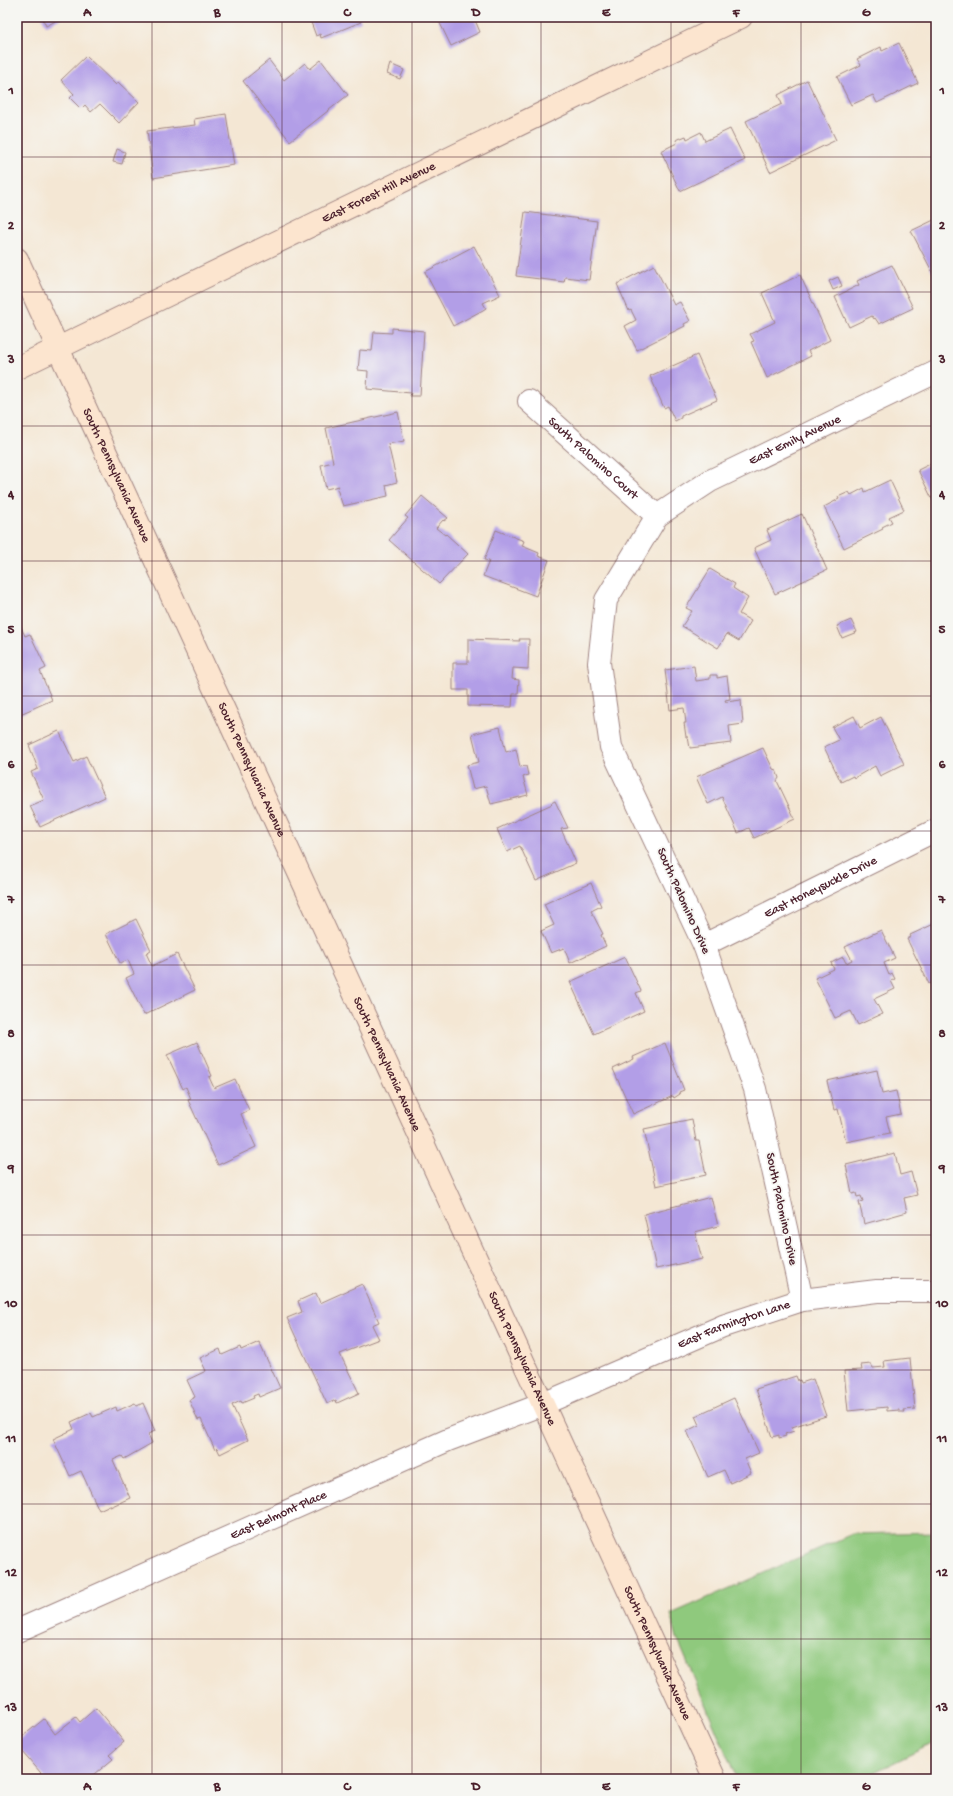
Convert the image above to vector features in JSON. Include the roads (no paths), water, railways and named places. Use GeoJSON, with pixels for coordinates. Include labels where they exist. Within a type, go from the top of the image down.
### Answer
{"type":"FeatureCollection","features":[{"type":"Feature","properties":{"kind":"street","name":"East Forest Hill Avenue"},"geometry":{"type":"LineString","coordinates":[[17,368],[741,17]]}},
{"type":"Feature","properties":{"kind":"street","name":"South Pennsylvania Avenue"},"geometry":{"type":"LineString","coordinates":[[17,259],[57,349],[715,1779]]}},
{"type":"Feature","properties":{"kind":"street","name":"East Emily Avenue"},"geometry":{"type":"LineString","coordinates":[[657,516],[710,480],[936,372]]}},
{"type":"Feature","properties":{"kind":"street","name":"South Palomino Court"},"geometry":{"type":"LineString","coordinates":[[529,402],[657,516]]}},
{"type":"Feature","properties":{"kind":"street","name":"South Palomino Drive"},"geometry":{"type":"LineString","coordinates":[[657,516],[606,600],[599,663],[612,747],[704,945],[755,1089],[802,1300]]}},
{"type":"Feature","properties":{"kind":"street","name":"East Honeysuckle Drive"},"geometry":{"type":"LineString","coordinates":[[704,945],[936,830]]}},
{"type":"Feature","properties":{"kind":"street","name":"East Farmington Lane"},"geometry":{"type":"LineString","coordinates":[[543,1404],[723,1326],[802,1300],[877,1291],[936,1291]]}},
{"type":"Feature","properties":{"kind":"street","name":"East Belmont Place"},"geometry":{"type":"LineString","coordinates":[[17,1631],[448,1440],[543,1404]]}}]}
